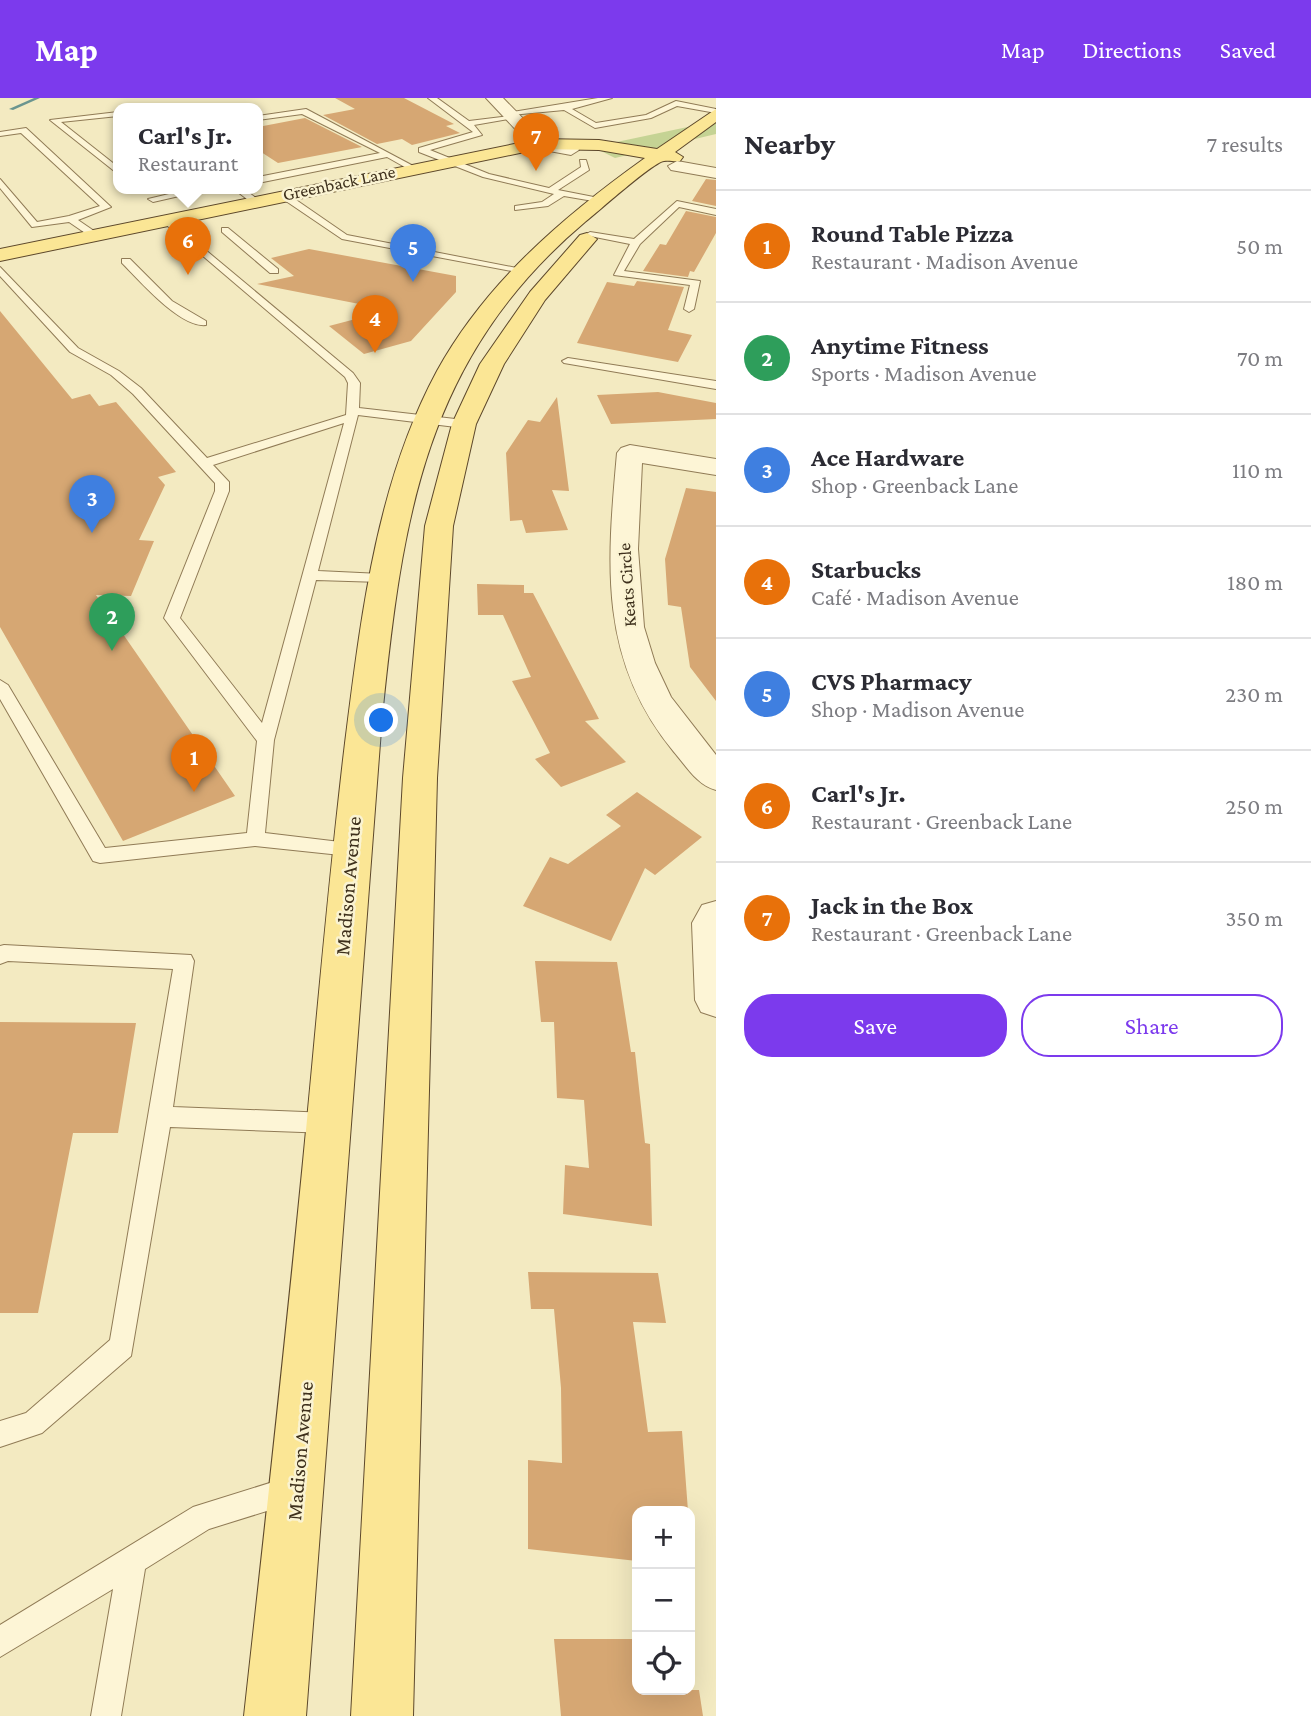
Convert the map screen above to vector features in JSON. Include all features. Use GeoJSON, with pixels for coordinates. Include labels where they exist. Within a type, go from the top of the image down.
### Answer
{"type":"FeatureCollection","features":[{"type":"Feature","properties":{"kind":"main road"},"geometry":{"type":"LineString","coordinates":[[570,152],[592,140],[647,143],[659,140],[695,120],[716,113]]}},
{"type":"Feature","properties":{"kind":"main road"},"geometry":{"type":"LineString","coordinates":[[655,157],[716,113]]}},
{"type":"Feature","properties":{"kind":"main road","name":"Greenback Lane"},"geometry":{"type":"LineString","coordinates":[[0,255],[444,161],[538,144]]}},
{"type":"Feature","properties":{"kind":"main road","name":"Greenback Lane"},"geometry":{"type":"LineString","coordinates":[[514,149],[531,153],[610,153],[686,159]]}},
{"type":"Feature","properties":{"kind":"main road","name":"Madison Avenue"},"geometry":{"type":"LineString","coordinates":[[382,1716],[425,685],[449,372],[499,293],[553,237],[655,157]]}},
{"type":"Feature","properties":{"kind":"main road"},"geometry":{"type":"LineString","coordinates":[[657,181],[686,159]]}},
{"type":"Feature","properties":{"kind":"main road","name":"Madison Avenue"},"geometry":{"type":"LineString","coordinates":[[275,1716],[329,1123],[350,849],[381,578],[404,480],[492,364],[537,296],[590,235],[609,218]]}},
{"type":"Feature","properties":{"kind":"street"},"geometry":{"type":"LineString","coordinates":[[494,98],[538,144],[570,152]]}},
{"type":"Feature","properties":{"kind":"street"},"geometry":{"type":"LineString","coordinates":[[686,159],[716,164]]}},
{"type":"Feature","properties":{"kind":"street"},"geometry":{"type":"LineString","coordinates":[[686,159],[716,173]]}},
{"type":"Feature","properties":{"kind":"street","name":"Keats Circle"},"geometry":{"type":"LineString","coordinates":[[716,467],[630,453],[622,552],[625,605],[632,649],[650,692],[668,722],[716,778]]}},
{"type":"Feature","properties":{"kind":"street"},"geometry":{"type":"LineString","coordinates":[[716,916],[711,923],[716,1000]]}},
{"type":"Feature","properties":{"kind":"lane"},"geometry":{"type":"LineString","coordinates":[[432,98],[478,134],[422,148],[444,161],[495,180],[599,199]]}},
{"type":"Feature","properties":{"kind":"lane"},"geometry":{"type":"LineString","coordinates":[[541,98],[549,110]]}},
{"type":"Feature","properties":{"kind":"lane"},"geometry":{"type":"LineString","coordinates":[[467,124],[608,98]]}},
{"type":"Feature","properties":{"kind":"lane"},"geometry":{"type":"LineString","coordinates":[[668,98],[664,100],[716,113]]}},
{"type":"Feature","properties":{"kind":"lane"},"geometry":{"type":"LineString","coordinates":[[565,108],[595,126],[670,109],[676,103]]}},
{"type":"Feature","properties":{"kind":"lane"},"geometry":{"type":"LineString","coordinates":[[263,117],[303,111],[413,168]]}},
{"type":"Feature","properties":{"kind":"lane"},"geometry":{"type":"LineString","coordinates":[[113,114],[54,120],[113,166]]}},
{"type":"Feature","properties":{"kind":"lane"},"geometry":{"type":"LineString","coordinates":[[0,134],[23,130],[106,206],[71,219],[35,225],[0,182]]}},
{"type":"Feature","properties":{"kind":"lane"},"geometry":{"type":"LineString","coordinates":[[550,191],[586,168],[570,152]]}},
{"type":"Feature","properties":{"kind":"lane"},"geometry":{"type":"LineString","coordinates":[[263,179],[388,154]]}},
{"type":"Feature","properties":{"kind":"lane"},"geometry":{"type":"LineString","coordinates":[[267,170],[277,177],[289,194],[340,235],[522,270]]}},
{"type":"Feature","properties":{"kind":"lane"},"geometry":{"type":"LineString","coordinates":[[518,208],[545,204],[563,193]]}},
{"type":"Feature","properties":{"kind":"lane"},"geometry":{"type":"LineString","coordinates":[[171,194],[150,197],[265,307],[349,375],[354,383],[352,414],[266,740],[255,839]]}},
{"type":"Feature","properties":{"kind":"lane"},"geometry":{"type":"LineString","coordinates":[[245,194],[255,201]]}},
{"type":"Feature","properties":{"kind":"lane"},"geometry":{"type":"LineString","coordinates":[[689,309],[696,283],[618,273],[636,242],[677,204],[716,212]]}},
{"type":"Feature","properties":{"kind":"lane"},"geometry":{"type":"LineString","coordinates":[[71,219],[94,235]]}},
{"type":"Feature","properties":{"kind":"lane"},"geometry":{"type":"LineString","coordinates":[[225,230],[274,271]]}},
{"type":"Feature","properties":{"kind":"lane"},"geometry":{"type":"LineString","coordinates":[[590,235],[636,242]]}},
{"type":"Feature","properties":{"kind":"lane"},"geometry":{"type":"LineString","coordinates":[[126,261],[168,303],[202,323]]}},
{"type":"Feature","properties":{"kind":"lane"},"geometry":{"type":"LineString","coordinates":[[0,270],[74,350],[116,373],[137,391],[222,482],[222,491],[172,618],[266,740]]}},
{"type":"Feature","properties":{"kind":"lane"},"geometry":{"type":"LineString","coordinates":[[568,361],[716,385]]}},
{"type":"Feature","properties":{"kind":"lane"},"geometry":{"type":"LineString","coordinates":[[205,463],[352,414],[446,422]]}},
{"type":"Feature","properties":{"kind":"lane"},"geometry":{"type":"LineString","coordinates":[[310,575],[381,578]]}},
{"type":"Feature","properties":{"kind":"lane"},"geometry":{"type":"LineString","coordinates":[[0,685],[100,856],[255,839],[350,849]]}},
{"type":"Feature","properties":{"kind":"lane"},"geometry":{"type":"LineString","coordinates":[[0,956],[4,953],[184,961],[122,1347],[33,1424],[0,1434]]}},
{"type":"Feature","properties":{"kind":"lane"},"geometry":{"type":"LineString","coordinates":[[161,1116],[329,1123]]}},
{"type":"Feature","properties":{"kind":"lane"},"geometry":{"type":"LineString","coordinates":[[0,1642],[203,1517],[296,1489]]}},
{"type":"Feature","properties":{"kind":"lane"},"geometry":{"type":"LineString","coordinates":[[106,1716],[132,1560]]}},
{"type":"Feature","properties":{"kind":"green space"},"geometry":{"type":"Polygon","coordinates":[[[716,121],[716,134],[615,158],[593,147],[716,121]]]}},
{"type":"Feature","properties":{"kind":"building"},"geometry":{"type":"Polygon","coordinates":[[[335,98],[404,98],[454,124],[446,126],[460,133],[412,145],[402,139],[377,144],[323,115],[355,109],[335,98]]]}},
{"type":"Feature","properties":{"kind":"building"},"geometry":{"type":"Polygon","coordinates":[[[305,118],[362,147],[278,163],[263,153],[263,126],[305,118]]]}},
{"type":"Feature","properties":{"kind":"building"},"geometry":{"type":"Polygon","coordinates":[[[706,179],[716,180],[716,206],[692,201],[706,179]]]}},
{"type":"Feature","properties":{"kind":"building"},"geometry":{"type":"Polygon","coordinates":[[[686,211],[716,217],[716,233],[694,272],[690,271],[688,277],[643,271],[660,244],[666,245],[686,211]]]}},
{"type":"Feature","properties":{"kind":"building"},"geometry":{"type":"Polygon","coordinates":[[[309,249],[456,276],[456,292],[411,341],[364,354],[329,326],[390,310],[257,284],[294,276],[271,258],[309,249]]]}},
{"type":"Feature","properties":{"kind":"building"},"geometry":{"type":"Polygon","coordinates":[[[637,281],[684,287],[668,330],[692,335],[678,362],[577,343],[607,282],[634,286],[637,281]]]}},
{"type":"Feature","properties":{"kind":"building"},"geometry":{"type":"Polygon","coordinates":[[[0,311],[72,399],[90,394],[99,406],[116,402],[176,472],[158,477],[165,485],[139,540],[154,541],[131,596],[96,595],[235,796],[123,841],[0,627],[0,311]]]}},
{"type":"Feature","properties":{"kind":"building"},"geometry":{"type":"Polygon","coordinates":[[[658,392],[716,403],[716,419],[611,424],[597,395],[658,392]]]}},
{"type":"Feature","properties":{"kind":"building"},"geometry":{"type":"Polygon","coordinates":[[[557,397],[569,491],[552,490],[568,530],[526,533],[522,520],[510,521],[506,453],[528,420],[540,422],[557,397]]]}},
{"type":"Feature","properties":{"kind":"building"},"geometry":{"type":"Polygon","coordinates":[[[686,488],[716,492],[716,701],[690,667],[681,607],[668,605],[665,559],[686,488]]]}},
{"type":"Feature","properties":{"kind":"building"},"geometry":{"type":"Polygon","coordinates":[[[477,584],[524,585],[524,593],[533,593],[599,719],[585,721],[626,762],[561,787],[535,759],[550,753],[512,681],[531,677],[503,615],[478,615],[477,584]]]}},
{"type":"Feature","properties":{"kind":"building"},"geometry":{"type":"Polygon","coordinates":[[[637,792],[702,837],[655,875],[645,868],[611,941],[523,906],[550,857],[568,864],[621,826],[606,815],[637,792]]]}},
{"type":"Feature","properties":{"kind":"building"},"geometry":{"type":"Polygon","coordinates":[[[535,961],[617,962],[631,1052],[635,1052],[645,1143],[650,1144],[652,1226],[563,1214],[565,1165],[589,1168],[584,1100],[557,1098],[554,1022],[541,1022],[535,961]]]}},
{"type":"Feature","properties":{"kind":"building"},"geometry":{"type":"Polygon","coordinates":[[[0,1022],[136,1023],[118,1133],[73,1133],[38,1313],[0,1313],[0,1022]]]}},
{"type":"Feature","properties":{"kind":"building"},"geometry":{"type":"Polygon","coordinates":[[[528,1272],[658,1273],[666,1323],[633,1322],[648,1432],[682,1431],[688,1506],[632,1506],[632,1560],[528,1549],[528,1460],[562,1463],[561,1388],[554,1309],[531,1309],[528,1272]]]}},
{"type":"Feature","properties":{"kind":"building"},"geometry":{"type":"Polygon","coordinates":[[[554,1639],[632,1639],[632,1695],[695,1695],[695,1690],[699,1690],[703,1716],[561,1716],[554,1639]]]}},
{"type":"Feature","properties":{"kind":"waterway"},"geometry":{"type":"LineString","coordinates":[[11,109],[38,98]]}},
{"type":"Feature","properties":{"kind":"place","name":"Jack in the Box"},"geometry":{"type":"Point","coordinates":[536,171]}},
{"type":"Feature","properties":{"kind":"place","name":"Carl's Jr."},"geometry":{"type":"Point","coordinates":[188,275]}},
{"type":"Feature","properties":{"kind":"place","name":"CVS Pharmacy"},"geometry":{"type":"Point","coordinates":[413,282]}},
{"type":"Feature","properties":{"kind":"place","name":"Starbucks"},"geometry":{"type":"Point","coordinates":[375,353]}},
{"type":"Feature","properties":{"kind":"place","name":"Ace Hardware"},"geometry":{"type":"Point","coordinates":[92,533]}},
{"type":"Feature","properties":{"kind":"place","name":"Anytime Fitness"},"geometry":{"type":"Point","coordinates":[112,651]}},
{"type":"Feature","properties":{"kind":"place","name":"Round Table Pizza"},"geometry":{"type":"Point","coordinates":[194,792]}}]}
